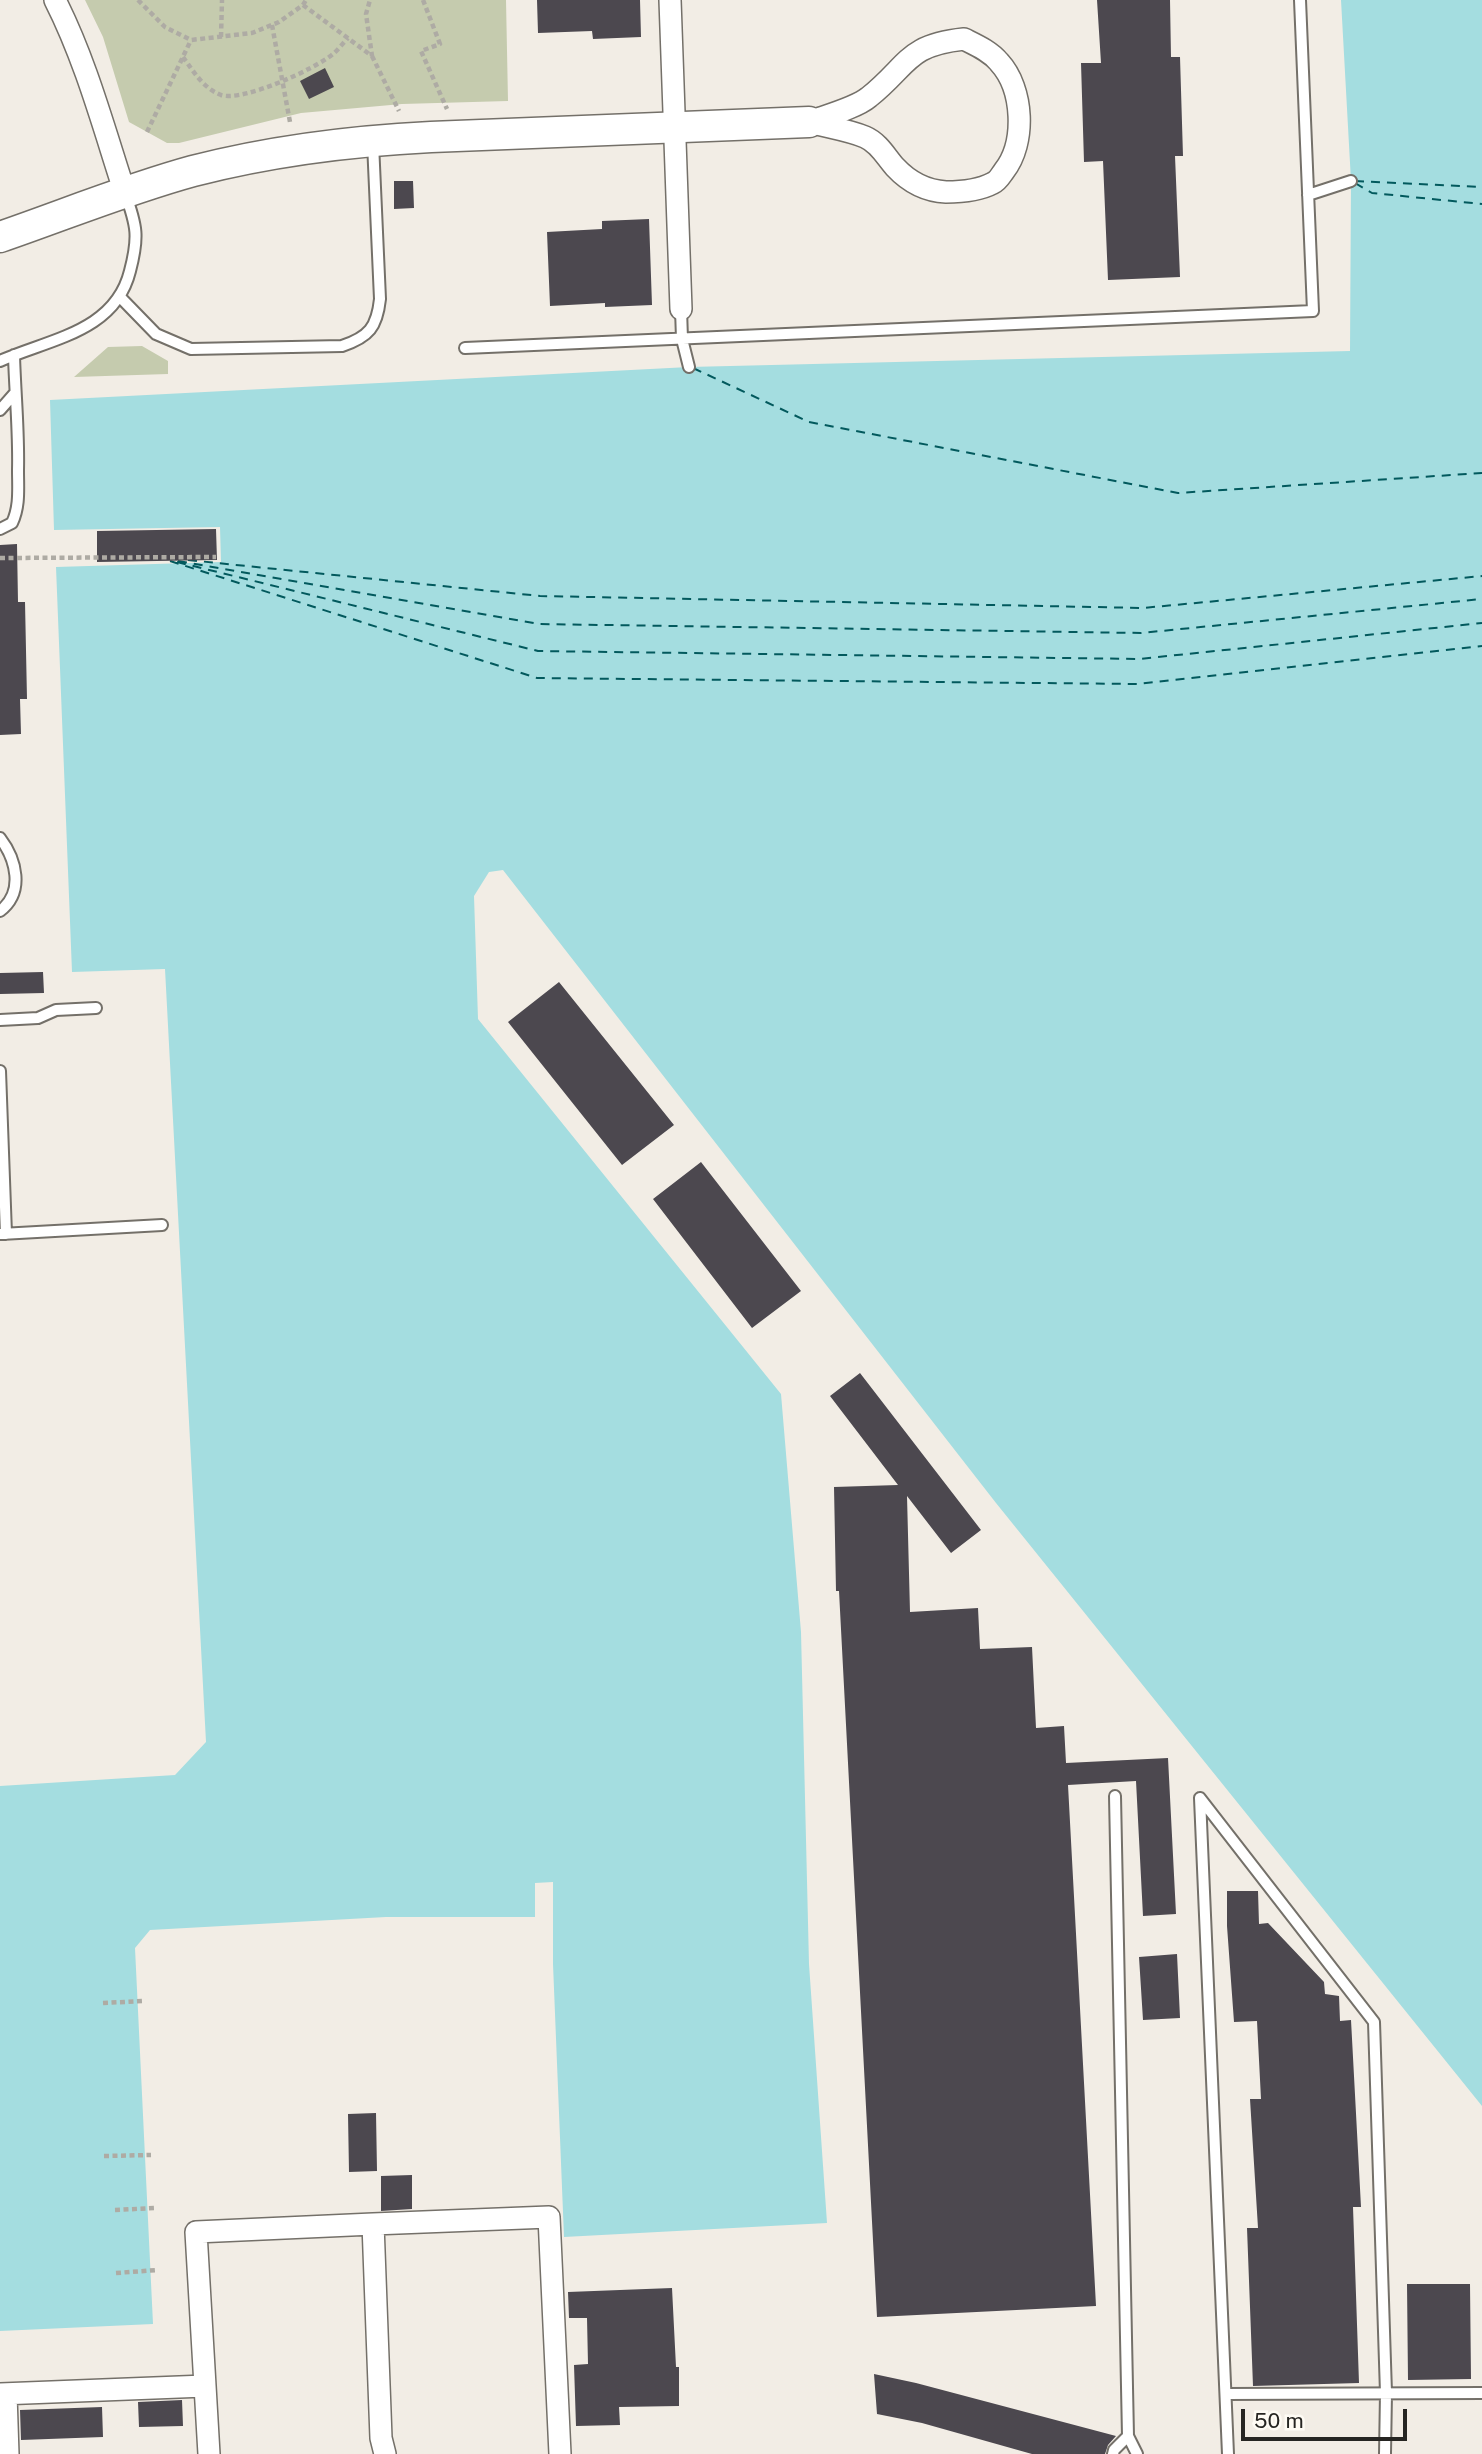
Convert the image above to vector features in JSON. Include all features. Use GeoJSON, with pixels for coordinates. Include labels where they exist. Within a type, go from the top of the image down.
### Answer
{"type":"FeatureCollection","features":[{"type":"Feature","properties":{"kind":"street"},"geometry":{"type":"LineString","coordinates":[[55,0],[91,88],[125,193]]}},
{"type":"Feature","properties":{"kind":"street"},"geometry":{"type":"LineString","coordinates":[[670,0],[681,309]]}},
{"type":"Feature","properties":{"kind":"street"},"geometry":{"type":"LineString","coordinates":[[0,237],[193,171],[273,153],[373,140],[808,122],[866,137],[910,180],[926,189],[947,192],[973,190],[996,183],[1011,161],[1019,137],[1017,99],[1011,80],[1000,62],[986,50],[964,39],[938,41],[918,50],[867,99],[808,122]]}},
{"type":"Feature","properties":{"kind":"street"},"geometry":{"type":"LineString","coordinates":[[209,2454],[196,2232],[549,2217],[560,2454]]}},
{"type":"Feature","properties":{"kind":"street"},"geometry":{"type":"LineString","coordinates":[[373,2224],[381,2438],[385,2454]]}},
{"type":"Feature","properties":{"kind":"street"},"geometry":{"type":"LineString","coordinates":[[8,2454],[3,2394],[205,2386]]}},
{"type":"Feature","properties":{"kind":"lane"},"geometry":{"type":"LineString","coordinates":[[465,348],[1313,310],[1300,0]]}},
{"type":"Feature","properties":{"kind":"lane"},"geometry":{"type":"LineString","coordinates":[[120,297],[156,334],[191,348],[342,346],[359,340],[371,330],[378,317],[380,299],[373,140]]}},
{"type":"Feature","properties":{"kind":"lane"},"geometry":{"type":"LineString","coordinates":[[1308,195],[1351,181]]}},
{"type":"Feature","properties":{"kind":"lane"},"geometry":{"type":"LineString","coordinates":[[0,362],[68,336],[105,315],[120,297],[127,284],[134,255],[136,225],[125,193]]}},
{"type":"Feature","properties":{"kind":"lane"},"geometry":{"type":"LineString","coordinates":[[681,309],[682,339],[689,367]]}},
{"type":"Feature","properties":{"kind":"lane"},"geometry":{"type":"LineString","coordinates":[[0,529],[12,523],[18,509],[19,421],[15,393],[15,355]]}},
{"type":"Feature","properties":{"kind":"lane"},"geometry":{"type":"LineString","coordinates":[[0,410],[15,393]]}},
{"type":"Feature","properties":{"kind":"lane"},"geometry":{"type":"LineString","coordinates":[[0,838],[12,854],[16,873],[13,894],[0,911]]}},
{"type":"Feature","properties":{"kind":"lane"},"geometry":{"type":"LineString","coordinates":[[0,1020],[38,1018],[55,1010],[96,1008]]}},
{"type":"Feature","properties":{"kind":"lane"},"geometry":{"type":"LineString","coordinates":[[0,1071],[3,1234],[162,1225]]}},
{"type":"Feature","properties":{"kind":"lane"},"geometry":{"type":"LineString","coordinates":[[1115,1796],[1128,2436],[1137,2454]]}},
{"type":"Feature","properties":{"kind":"lane"},"geometry":{"type":"LineString","coordinates":[[1228,2454],[1200,1798],[1374,2022],[1386,2393],[1385,2454]]}},
{"type":"Feature","properties":{"kind":"lane"},"geometry":{"type":"LineString","coordinates":[[1226,2393],[1482,2393]]}},
{"type":"Feature","properties":{"kind":"lane"},"geometry":{"type":"LineString","coordinates":[[1113,2454],[1128,2436]]}},
{"type":"Feature","properties":{"kind":"path"},"geometry":{"type":"LineString","coordinates":[[138,0],[165,27],[191,40],[252,33],[272,25],[304,3],[372,55]]}},
{"type":"Feature","properties":{"kind":"path"},"geometry":{"type":"LineString","coordinates":[[221,37],[222,0]]}},
{"type":"Feature","properties":{"kind":"path"},"geometry":{"type":"LineString","coordinates":[[370,0],[366,14],[372,55],[399,111]]}},
{"type":"Feature","properties":{"kind":"path"},"geometry":{"type":"LineString","coordinates":[[424,0],[440,44],[421,51],[447,109]]}},
{"type":"Feature","properties":{"kind":"path"},"geometry":{"type":"LineString","coordinates":[[272,25],[290,122]]}},
{"type":"Feature","properties":{"kind":"path"},"geometry":{"type":"LineString","coordinates":[[183,57],[202,84],[223,96],[243,95],[317,65],[333,54],[348,38]]}},
{"type":"Feature","properties":{"kind":"path"},"geometry":{"type":"LineString","coordinates":[[147,132],[191,40]]}},
{"type":"Feature","properties":{"kind":"path"},"geometry":{"type":"LineString","coordinates":[[0,558],[216,557]]}},
{"type":"Feature","properties":{"kind":"path"},"geometry":{"type":"LineString","coordinates":[[103,2003],[143,2001]]}},
{"type":"Feature","properties":{"kind":"path"},"geometry":{"type":"LineString","coordinates":[[104,2156],[151,2155]]}},
{"type":"Feature","properties":{"kind":"path"},"geometry":{"type":"LineString","coordinates":[[115,2210],[154,2208]]}},
{"type":"Feature","properties":{"kind":"path"},"geometry":{"type":"LineString","coordinates":[[116,2273],[157,2270]]}},
{"type":"Feature","properties":{"kind":"green space"},"geometry":{"type":"Polygon","coordinates":[[[85,0],[506,0],[508,101],[402,104],[301,113],[179,143],[167,143],[129,122],[103,37],[85,0]]]}},
{"type":"Feature","properties":{"kind":"green space"},"geometry":{"type":"Polygon","coordinates":[[[142,346],[168,361],[168,374],[74,377],[108,347],[142,346]]]}},
{"type":"Feature","properties":{"kind":"water"},"geometry":{"type":"Polygon","coordinates":[[[1341,0],[1482,0],[1482,2106],[996,1503],[503,870],[489,872],[474,896],[478,1019],[781,1394],[801,1632],[809,1964],[827,2223],[564,2237],[553,1964],[553,1882],[535,1883],[535,1917],[386,1917],[150,1930],[135,1948],[153,2324],[0,2331],[0,1786],[175,1775],[206,1742],[165,969],[72,972],[56,567],[221,562],[220,527],[54,530],[50,400],[689,367],[1350,351],[1351,181],[1341,0]]]}},
{"type":"Feature","properties":{"kind":"building"},"geometry":{"type":"Polygon","coordinates":[[[537,0],[640,0],[641,37],[593,39],[592,31],[538,33],[537,0]]]}},
{"type":"Feature","properties":{"kind":"building"},"geometry":{"type":"Polygon","coordinates":[[[1097,0],[1170,0],[1171,57],[1180,57],[1183,156],[1175,156],[1180,277],[1108,280],[1103,161],[1084,162],[1081,63],[1101,63],[1097,0]]]}},
{"type":"Feature","properties":{"kind":"building"},"geometry":{"type":"Polygon","coordinates":[[[325,68],[334,87],[309,99],[300,81],[325,68]]]}},
{"type":"Feature","properties":{"kind":"building"},"geometry":{"type":"Polygon","coordinates":[[[394,181],[413,181],[414,208],[394,209],[394,181]]]}},
{"type":"Feature","properties":{"kind":"building"},"geometry":{"type":"Polygon","coordinates":[[[649,219],[652,305],[605,307],[605,303],[550,306],[547,232],[602,229],[602,221],[649,219]]]}},
{"type":"Feature","properties":{"kind":"building"},"geometry":{"type":"Polygon","coordinates":[[[216,529],[217,560],[97,562],[97,531],[216,529]]]}},
{"type":"Feature","properties":{"kind":"building"},"geometry":{"type":"Polygon","coordinates":[[[17,544],[18,602],[25,602],[27,699],[20,699],[21,734],[0,735],[0,545],[17,544]]]}},
{"type":"Feature","properties":{"kind":"building"},"geometry":{"type":"Polygon","coordinates":[[[43,972],[44,993],[0,994],[0,973],[43,972]]]}},
{"type":"Feature","properties":{"kind":"building"},"geometry":{"type":"Polygon","coordinates":[[[559,982],[674,1125],[622,1165],[508,1022],[559,982]]]}},
{"type":"Feature","properties":{"kind":"building"},"geometry":{"type":"Polygon","coordinates":[[[701,1162],[801,1291],[752,1328],[653,1199],[701,1162]]]}},
{"type":"Feature","properties":{"kind":"building"},"geometry":{"type":"Polygon","coordinates":[[[860,1373],[981,1530],[951,1553],[907,1496],[910,1612],[978,1608],[980,1649],[1032,1647],[1036,1728],[1064,1726],[1066,1763],[1168,1758],[1176,1914],[1143,1916],[1136,1781],[1068,1785],[1096,2306],[877,2317],[839,1591],[836,1591],[834,1487],[898,1485],[830,1396],[860,1373]]]}},
{"type":"Feature","properties":{"kind":"building"},"geometry":{"type":"Polygon","coordinates":[[[1227,1891],[1258,1891],[1259,1924],[1268,1923],[1324,1982],[1325,1994],[1339,1996],[1340,2021],[1351,2020],[1361,2207],[1353,2207],[1359,2383],[1253,2386],[1247,2228],[1258,2228],[1250,2099],[1261,2099],[1257,2021],[1234,2022],[1227,1891]]]}},
{"type":"Feature","properties":{"kind":"building"},"geometry":{"type":"Polygon","coordinates":[[[1177,1954],[1180,2018],[1143,2020],[1139,1957],[1177,1954]]]}},
{"type":"Feature","properties":{"kind":"building"},"geometry":{"type":"Polygon","coordinates":[[[376,2113],[377,2171],[349,2172],[348,2114],[376,2113]]]}},
{"type":"Feature","properties":{"kind":"building"},"geometry":{"type":"Polygon","coordinates":[[[412,2175],[412,2209],[381,2211],[381,2176],[412,2175]]]}},
{"type":"Feature","properties":{"kind":"building"},"geometry":{"type":"Polygon","coordinates":[[[1407,2284],[1470,2284],[1471,2379],[1408,2380],[1407,2284]]]}},
{"type":"Feature","properties":{"kind":"building"},"geometry":{"type":"Polygon","coordinates":[[[672,2288],[676,2367],[679,2367],[679,2406],[619,2407],[620,2425],[576,2426],[574,2365],[588,2364],[587,2318],[569,2318],[568,2292],[672,2288]]]}},
{"type":"Feature","properties":{"kind":"building"},"geometry":{"type":"Polygon","coordinates":[[[874,2374],[1116,2436],[1108,2445],[1105,2454],[1032,2454],[922,2423],[877,2414],[874,2374]]]}},
{"type":"Feature","properties":{"kind":"building"},"geometry":{"type":"Polygon","coordinates":[[[182,2400],[183,2426],[139,2427],[138,2402],[182,2400]]]}},
{"type":"Feature","properties":{"kind":"building"},"geometry":{"type":"Polygon","coordinates":[[[102,2407],[103,2437],[21,2440],[20,2410],[102,2407]]]}},
{"type":"Feature","properties":{"kind":"ferry route"},"geometry":{"type":"LineString","coordinates":[[1355,181],[1482,187]]}},
{"type":"Feature","properties":{"kind":"ferry route"},"geometry":{"type":"LineString","coordinates":[[1355,183],[1372,193],[1482,204]]}},
{"type":"Feature","properties":{"kind":"ferry route"},"geometry":{"type":"LineString","coordinates":[[693,368],[809,422],[1178,493],[1482,473]]}},
{"type":"Feature","properties":{"kind":"ferry route"},"geometry":{"type":"LineString","coordinates":[[188,560],[540,596],[1143,608],[1482,576]]}},
{"type":"Feature","properties":{"kind":"ferry route"},"geometry":{"type":"LineString","coordinates":[[170,561],[537,678],[1137,684],[1482,646]]}},
{"type":"Feature","properties":{"kind":"ferry route"},"geometry":{"type":"LineString","coordinates":[[178,561],[539,624],[1141,633],[1482,599]]}},
{"type":"Feature","properties":{"kind":"ferry route"},"geometry":{"type":"LineString","coordinates":[[177,562],[538,651],[1139,659],[1482,623]]}}]}
